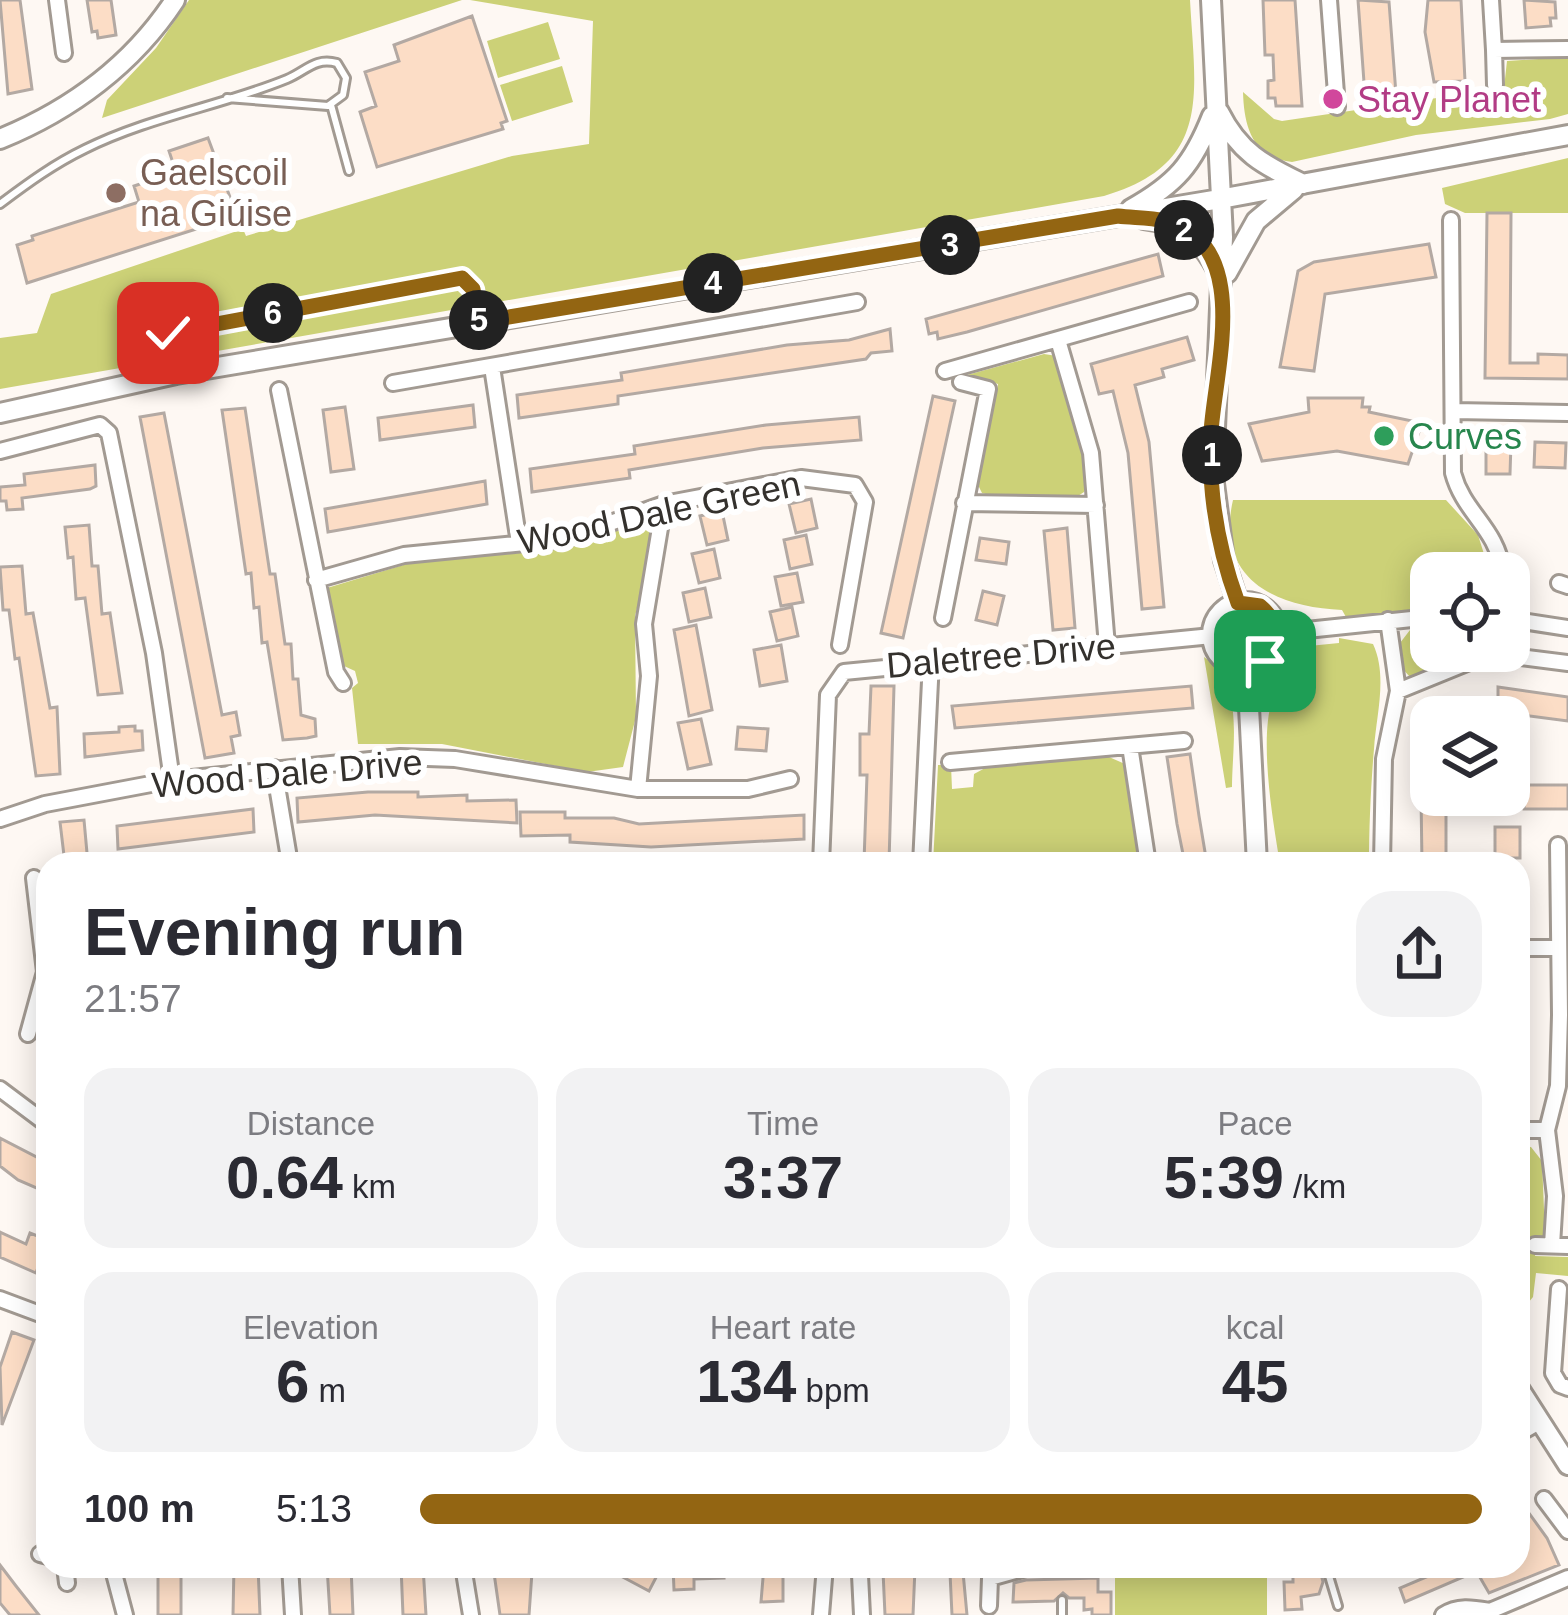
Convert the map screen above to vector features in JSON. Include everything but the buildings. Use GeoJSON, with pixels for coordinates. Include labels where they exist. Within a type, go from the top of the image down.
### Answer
{"type":"FeatureCollection","features":[{"type":"Feature","properties":{"kind":"main road"},"geometry":{"type":"LineString","coordinates":[[0,139],[50,116],[92,88],[149,36],[175,0]]}},
{"type":"Feature","properties":{"kind":"main road"},"geometry":{"type":"LineString","coordinates":[[1211,0],[1223,283],[1213,476],[1224,560],[1238,603]]}},
{"type":"Feature","properties":{"kind":"main road"},"geometry":{"type":"LineString","coordinates":[[1215,105],[1234,141],[1253,160],[1303,184]]}},
{"type":"Feature","properties":{"kind":"main road"},"geometry":{"type":"LineString","coordinates":[[1118,216],[1172,186],[1202,142],[1215,105]]}},
{"type":"Feature","properties":{"kind":"main road"},"geometry":{"type":"LineString","coordinates":[[0,413],[154,378],[1220,199],[1568,135]]}},
{"type":"Feature","properties":{"kind":"main road"},"geometry":{"type":"LineString","coordinates":[[1223,283],[1238,246],[1256,220],[1303,184]]}},
{"type":"Feature","properties":{"kind":"main road"},"geometry":{"type":"LineString","coordinates":[[1118,216],[1166,221],[1189,232],[1210,256],[1223,283]]}},
{"type":"Feature","properties":{"kind":"main road"},"geometry":{"type":"LineString","coordinates":[[1238,603],[1260,606],[1275,622],[1277,633],[1265,661],[1246,668],[1221,658],[1212,637],[1220,613],[1238,603]]}},
{"type":"Feature","properties":{"kind":"main road"},"geometry":{"type":"LineString","coordinates":[[1246,668],[1256,852]]}},
{"type":"Feature","properties":{"kind":"main road"},"geometry":{"type":"LineString","coordinates":[[1530,1407],[1568,1465]]}},
{"type":"Feature","properties":{"kind":"street"},"geometry":{"type":"LineString","coordinates":[[57,0],[64,53]]}},
{"type":"Feature","properties":{"kind":"street"},"geometry":{"type":"LineString","coordinates":[[1329,0],[1337,106]]}},
{"type":"Feature","properties":{"kind":"street"},"geometry":{"type":"LineString","coordinates":[[1491,0],[1495,85]]}},
{"type":"Feature","properties":{"kind":"street"},"geometry":{"type":"LineString","coordinates":[[1494,50],[1568,50]]}},
{"type":"Feature","properties":{"kind":"street"},"geometry":{"type":"LineString","coordinates":[[1451,220],[1453,473],[1458,494],[1500,552]]}},
{"type":"Feature","properties":{"kind":"street"},"geometry":{"type":"LineString","coordinates":[[393,383],[857,302]]}},
{"type":"Feature","properties":{"kind":"street"},"geometry":{"type":"LineString","coordinates":[[945,371],[1189,302]]}},
{"type":"Feature","properties":{"kind":"street"},"geometry":{"type":"LineString","coordinates":[[1058,340],[1091,453],[1107,646]]}},
{"type":"Feature","properties":{"kind":"street"},"geometry":{"type":"LineString","coordinates":[[492,367],[519,542]]}},
{"type":"Feature","properties":{"kind":"street"},"geometry":{"type":"LineString","coordinates":[[943,618],[988,389],[962,382]]}},
{"type":"Feature","properties":{"kind":"street"},"geometry":{"type":"LineString","coordinates":[[279,390],[336,672],[343,683]]}},
{"type":"Feature","properties":{"kind":"street"},"geometry":{"type":"LineString","coordinates":[[1454,411],[1568,413]]}},
{"type":"Feature","properties":{"kind":"street"},"geometry":{"type":"LineString","coordinates":[[0,451],[100,425],[109,433],[154,653],[172,780]]}},
{"type":"Feature","properties":{"kind":"street","name":"Wood Dale Green"},"geometry":{"type":"LineString","coordinates":[[316,580],[404,555],[565,539],[664,504],[801,478],[843,481],[859,490],[865,502],[840,645]]}},
{"type":"Feature","properties":{"kind":"street"},"geometry":{"type":"LineString","coordinates":[[964,503],[1096,505]]}},
{"type":"Feature","properties":{"kind":"street"},"geometry":{"type":"LineString","coordinates":[[638,789],[649,676],[644,624],[664,504]]}},
{"type":"Feature","properties":{"kind":"street"},"geometry":{"type":"LineString","coordinates":[[1277,633],[1410,618]]}},
{"type":"Feature","properties":{"kind":"street"},"geometry":{"type":"LineString","coordinates":[[1382,852],[1384,759],[1398,691],[1388,620]]}},
{"type":"Feature","properties":{"kind":"street"},"geometry":{"type":"LineString","coordinates":[[1530,622],[1568,628]]}},
{"type":"Feature","properties":{"kind":"street","name":"Daletree Drive"},"geometry":{"type":"LineString","coordinates":[[822,852],[831,687],[852,669],[1212,637]]}},
{"type":"Feature","properties":{"kind":"street"},"geometry":{"type":"LineString","coordinates":[[1398,691],[1479,658],[1504,655],[1568,663]]}},
{"type":"Feature","properties":{"kind":"street"},"geometry":{"type":"LineString","coordinates":[[922,852],[931,661]]}},
{"type":"Feature","properties":{"kind":"street"},"geometry":{"type":"LineString","coordinates":[[950,762],[1184,741]]}},
{"type":"Feature","properties":{"kind":"street"},"geometry":{"type":"LineString","coordinates":[[1130,746],[1146,852]]}},
{"type":"Feature","properties":{"kind":"street","name":"Wood Dale Drive"},"geometry":{"type":"LineString","coordinates":[[0,819],[45,804],[172,780],[400,757],[454,759],[638,789],[748,789],[790,779]]}},
{"type":"Feature","properties":{"kind":"street"},"geometry":{"type":"LineString","coordinates":[[274,768],[288,852]]}},
{"type":"Feature","properties":{"kind":"street"},"geometry":{"type":"LineString","coordinates":[[1552,1245],[1555,1196],[1547,1130],[1558,1086],[1558,845]]}},
{"type":"Feature","properties":{"kind":"street"},"geometry":{"type":"LineString","coordinates":[[34,878],[36,892]]}},
{"type":"Feature","properties":{"kind":"street"},"geometry":{"type":"LineString","coordinates":[[1530,948],[1557,948]]}},
{"type":"Feature","properties":{"kind":"street"},"geometry":{"type":"LineString","coordinates":[[28,1034],[36,1008]]}},
{"type":"Feature","properties":{"kind":"street"},"geometry":{"type":"LineString","coordinates":[[0,1089],[36,1116]]}},
{"type":"Feature","properties":{"kind":"street"},"geometry":{"type":"LineString","coordinates":[[1530,1130],[1547,1130]]}},
{"type":"Feature","properties":{"kind":"street"},"geometry":{"type":"LineString","coordinates":[[1559,1289],[1552,1373],[1568,1388]]}},
{"type":"Feature","properties":{"kind":"street"},"geometry":{"type":"LineString","coordinates":[[0,1299],[36,1312]]}},
{"type":"Feature","properties":{"kind":"street"},"geometry":{"type":"LineString","coordinates":[[1530,1427],[1539,1422]]}},
{"type":"Feature","properties":{"kind":"street"},"geometry":{"type":"LineString","coordinates":[[1544,1499],[1568,1532]]}},
{"type":"Feature","properties":{"kind":"street"},"geometry":{"type":"LineString","coordinates":[[67,1578],[68,1583]]}},
{"type":"Feature","properties":{"kind":"street"},"geometry":{"type":"LineString","coordinates":[[115,1578],[125,1615]]}},
{"type":"Feature","properties":{"kind":"street"},"geometry":{"type":"LineString","coordinates":[[290,1578],[292,1615]]}},
{"type":"Feature","properties":{"kind":"street"},"geometry":{"type":"LineString","coordinates":[[465,1578],[471,1615]]}},
{"type":"Feature","properties":{"kind":"street"},"geometry":{"type":"LineString","coordinates":[[821,1615],[824,1578]]}},
{"type":"Feature","properties":{"kind":"street"},"geometry":{"type":"LineString","coordinates":[[860,1578],[862,1615]]}},
{"type":"Feature","properties":{"kind":"street"},"geometry":{"type":"LineString","coordinates":[[989,1606],[990,1578]]}},
{"type":"Feature","properties":{"kind":"street"},"geometry":{"type":"LineString","coordinates":[[1443,1615],[1453,1608],[1490,1613],[1568,1578]]}},
{"type":"Feature","properties":{"kind":"lane"},"geometry":{"type":"LineString","coordinates":[[0,204],[42,173],[88,148],[227,98],[288,78],[320,61],[341,68],[346,84],[343,95],[331,105],[227,98]]}},
{"type":"Feature","properties":{"kind":"lane"},"geometry":{"type":"LineString","coordinates":[[331,105],[349,171]]}},
{"type":"Feature","properties":{"kind":"lane"},"geometry":{"type":"LineString","coordinates":[[154,378],[150,343],[156,335],[453,279],[470,282],[479,322]]}},
{"type":"Feature","properties":{"kind":"lane"},"geometry":{"type":"LineString","coordinates":[[1330,1578],[1338,1606]]}},
{"type":"Feature","properties":{"kind":"lane"},"geometry":{"type":"LineString","coordinates":[[1062,1600],[1062,1615]]}},
{"type":"Feature","properties":{"kind":"green space"},"geometry":{"type":"Polygon","coordinates":[[[189,0],[462,0],[102,118],[107,100],[156,48],[189,0]]]}},
{"type":"Feature","properties":{"kind":"green space"},"geometry":{"type":"Polygon","coordinates":[[[470,0],[1190,0],[1194,95],[1180,145],[1164,165],[1139,182],[1104,196],[0,389],[0,338],[37,333],[51,294],[243,229],[246,236],[512,156],[589,144],[593,21],[470,0]]]}},
{"type":"Feature","properties":{"kind":"green space"},"geometry":{"type":"Polygon","coordinates":[[[548,22],[560,59],[498,78],[487,41],[548,22]]]}},
{"type":"Feature","properties":{"kind":"green space"},"geometry":{"type":"Polygon","coordinates":[[[1568,57],[1568,114],[1550,119],[1416,135],[1292,162],[1259,147],[1245,117],[1243,92],[1282,121],[1504,88],[1507,61],[1568,57]]]}},
{"type":"Feature","properties":{"kind":"green space"},"geometry":{"type":"Polygon","coordinates":[[[562,66],[573,102],[512,121],[500,85],[562,66]]]}},
{"type":"Feature","properties":{"kind":"green space"},"geometry":{"type":"Polygon","coordinates":[[[1568,158],[1568,213],[1465,213],[1445,204],[1442,188],[1568,158]]]}},
{"type":"Feature","properties":{"kind":"green space"},"geometry":{"type":"Polygon","coordinates":[[[1044,354],[1057,356],[1079,424],[1086,461],[1084,492],[1005,499],[982,493],[978,485],[998,384],[967,375],[1044,354]]]}},
{"type":"Feature","properties":{"kind":"green space"},"geometry":{"type":"Polygon","coordinates":[[[1233,500],[1446,500],[1478,535],[1483,552],[1410,552],[1410,610],[1346,617],[1342,610],[1294,603],[1256,584],[1233,550],[1233,500]]]}},
{"type":"Feature","properties":{"kind":"green space"},"geometry":{"type":"Polygon","coordinates":[[[645,517],[658,525],[635,616],[636,717],[623,767],[587,772],[442,744],[358,744],[352,688],[358,683],[355,671],[344,666],[327,588],[410,563],[561,549],[645,517]]]}},
{"type":"Feature","properties":{"kind":"green space"},"geometry":{"type":"Polygon","coordinates":[[[1244,615],[1258,621],[1264,635],[1258,649],[1244,655],[1230,649],[1224,635],[1230,621],[1244,615]]]}},
{"type":"Feature","properties":{"kind":"green space"},"geometry":{"type":"Polygon","coordinates":[[[1410,630],[1410,672],[1423,672],[1410,677],[1401,667],[1400,643],[1410,630]]]}},
{"type":"Feature","properties":{"kind":"green space"},"geometry":{"type":"Polygon","coordinates":[[[1339,638],[1373,644],[1380,669],[1369,852],[1278,852],[1268,777],[1270,709],[1278,686],[1309,646],[1339,643],[1339,638]]]}},
{"type":"Feature","properties":{"kind":"green space"},"geometry":{"type":"Polygon","coordinates":[[[1204,657],[1217,668],[1231,698],[1232,787],[1226,788],[1204,657]]]}},
{"type":"Feature","properties":{"kind":"green space"},"geometry":{"type":"Polygon","coordinates":[[[1109,757],[1125,764],[1140,852],[934,852],[938,765],[951,765],[952,789],[973,787],[974,774],[987,767],[1109,757]]]}},
{"type":"Feature","properties":{"kind":"green space"},"geometry":{"type":"Polygon","coordinates":[[[1530,1147],[1542,1161],[1545,1234],[1537,1242],[1535,1256],[1568,1257],[1568,1276],[1536,1273],[1530,1301],[1530,1147]]]}},
{"type":"Feature","properties":{"kind":"green space"},"geometry":{"type":"Polygon","coordinates":[[[1115,1578],[1267,1578],[1267,1615],[1115,1615],[1115,1578]]]}},
{"type":"Feature","properties":{"kind":"place","name":"Stay Planet"},"geometry":{"type":"Point","coordinates":[1333,99]}},
{"type":"Feature","properties":{"kind":"place","name":"Gaelscoil na Giúise"},"geometry":{"type":"Point","coordinates":[116,193]}},
{"type":"Feature","properties":{"kind":"place","name":"Curves"},"geometry":{"type":"Point","coordinates":[1384,436]}},
{"type":"Feature","properties":{"kind":"route"},"geometry":{"type":"LineString","coordinates":[[168,333],[462,278],[473,289],[479,322],[1118,216],[1166,221],[1189,232],[1210,256],[1223,283],[1211,431],[1217,526],[1238,603],[1260,606],[1275,622],[1276,644],[1265,661]]}}]}
